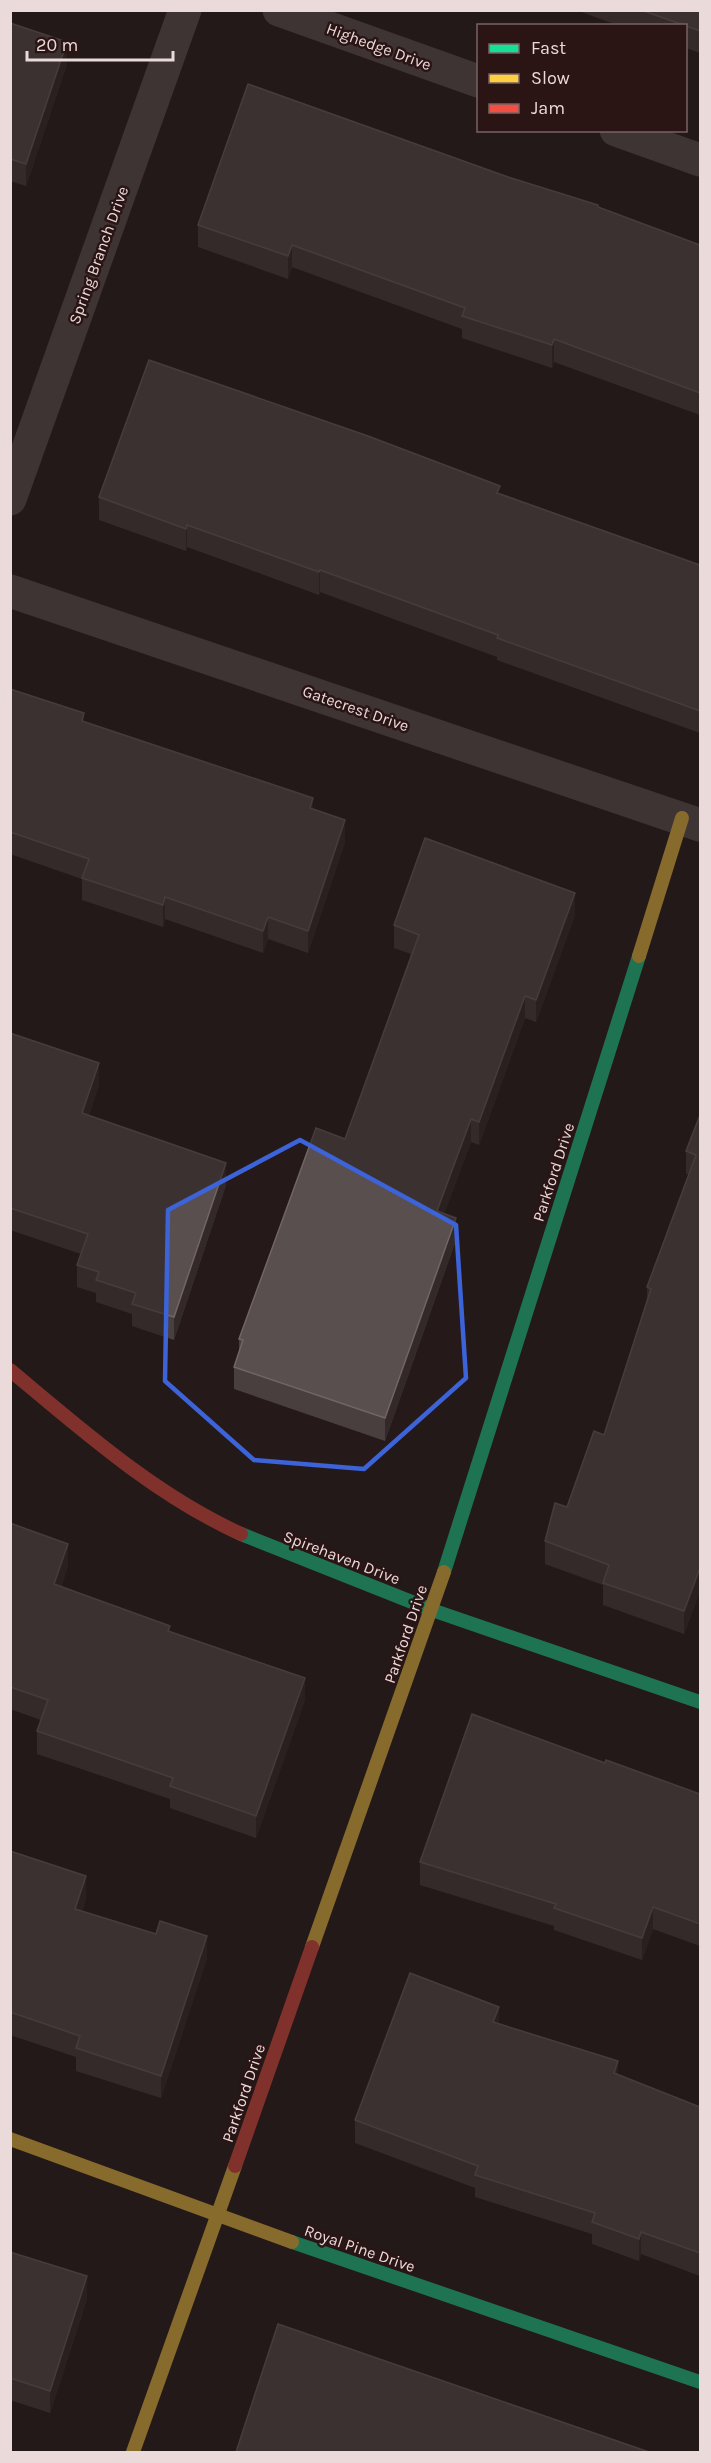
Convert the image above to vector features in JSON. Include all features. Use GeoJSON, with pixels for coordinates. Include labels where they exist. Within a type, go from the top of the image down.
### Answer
{"type":"FeatureCollection","features":[{"type":"Feature","properties":{"kind":"street","name":"Spring Branch Drive"},"geometry":{"type":"LineString","coordinates":[[10,499],[184,10]]}},
{"type":"Feature","properties":{"kind":"street","name":"Highedge Drive"},"geometry":{"type":"LineString","coordinates":[[279,10],[477,81]]}},
{"type":"Feature","properties":{"kind":"street"},"geometry":{"type":"LineString","coordinates":[[622,132],[700,160]]}},
{"type":"Feature","properties":{"kind":"street","name":"Gatecrest Drive"},"geometry":{"type":"LineString","coordinates":[[10,591],[692,822]]}},
{"type":"Feature","properties":{"kind":"street","name":"Parkford Drive"},"geometry":{"type":"LineString","coordinates":[[133,2452],[432,1610],[692,822]]}},
{"type":"Feature","properties":{"kind":"street","name":"Spirehaven Drive"},"geometry":{"type":"LineString","coordinates":[[10,1370],[104,1448],[210,1520],[269,1547],[432,1610],[700,1702]]}},
{"type":"Feature","properties":{"kind":"street","name":"Royal Pine Drive"},"geometry":{"type":"LineString","coordinates":[[10,2139],[217,2216],[700,2382]]}},
{"type":"Feature","properties":{"kind":"highlighted area"},"geometry":{"type":"Polygon","coordinates":[[[300,1140],[456,1225],[466,1378],[364,1469],[254,1460],[165,1381],[168,1210],[300,1140]]]}},
{"type":"Feature","properties":{"kind":"building"},"geometry":{"type":"Polygon","coordinates":[[[641,10],[700,10],[700,31],[687,26],[687,24],[680,24],[641,10]]]}},
{"type":"Feature","properties":{"kind":"building"},"geometry":{"type":"Polygon","coordinates":[[[10,23],[67,42],[26,164],[10,159],[10,23]]]}},
{"type":"Feature","properties":{"kind":"building"},"geometry":{"type":"Polygon","coordinates":[[[248,84],[508,177],[598,205],[598,207],[700,245],[700,393],[554,339],[552,345],[462,316],[465,308],[292,245],[288,256],[198,225],[248,84]]]}},
{"type":"Feature","properties":{"kind":"building"},"geometry":{"type":"Polygon","coordinates":[[[149,360],[368,436],[500,486],[497,493],[700,565],[700,711],[497,638],[498,635],[320,570],[319,572],[187,525],[186,529],[99,497],[149,360]]]}},
{"type":"Feature","properties":{"kind":"building"},"geometry":{"type":"Polygon","coordinates":[[[10,689],[84,713],[82,721],[313,798],[310,808],[345,820],[308,931],[268,917],[263,931],[165,897],[163,905],[82,878],[89,859],[10,832],[10,689]]]}},
{"type":"Feature","properties":{"kind":"building"},"geometry":{"type":"Polygon","coordinates":[[[425,838],[575,893],[536,1000],[525,996],[479,1122],[471,1119],[437,1211],[456,1218],[385,1418],[234,1367],[243,1340],[239,1339],[316,1128],[345,1139],[419,935],[394,925],[425,838]]]}},
{"type":"Feature","properties":{"kind":"building"},"geometry":{"type":"Polygon","coordinates":[[[10,1033],[99,1063],[82,1113],[226,1163],[174,1317],[132,1304],[136,1293],[96,1280],[99,1272],[77,1265],[88,1234],[10,1208],[10,1033]]]}},
{"type":"Feature","properties":{"kind":"building"},"geometry":{"type":"Polygon","coordinates":[[[700,1115],[700,1568],[684,1611],[603,1583],[609,1565],[545,1541],[555,1503],[567,1507],[594,1431],[604,1435],[651,1289],[647,1287],[696,1155],[686,1151],[700,1115]]]}},
{"type":"Feature","properties":{"kind":"building"},"geometry":{"type":"Polygon","coordinates":[[[10,1523],[68,1544],[54,1584],[170,1626],[168,1631],[305,1678],[256,1816],[170,1786],[173,1778],[37,1731],[48,1700],[10,1687],[10,1523]]]}},
{"type":"Feature","properties":{"kind":"building"},"geometry":{"type":"Polygon","coordinates":[[[472,1714],[605,1763],[606,1760],[700,1794],[700,1924],[653,1907],[642,1938],[554,1908],[556,1904],[420,1862],[472,1714]]]}},
{"type":"Feature","properties":{"kind":"building"},"geometry":{"type":"Polygon","coordinates":[[[10,1851],[86,1876],[75,1909],[156,1934],[160,1921],[207,1936],[161,2076],[76,2048],[80,2036],[10,2012],[10,1851]]]}},
{"type":"Feature","properties":{"kind":"building"},"geometry":{"type":"Polygon","coordinates":[[[410,1973],[499,2007],[493,2022],[618,2061],[614,2073],[700,2107],[700,2253],[641,2232],[639,2239],[592,2222],[595,2213],[475,2175],[478,2166],[355,2120],[410,1973]]]}},
{"type":"Feature","properties":{"kind":"building"},"geometry":{"type":"Polygon","coordinates":[[[10,2252],[87,2276],[50,2391],[10,2378],[10,2252]]]}},
{"type":"Feature","properties":{"kind":"building"},"geometry":{"type":"Polygon","coordinates":[[[278,2324],[649,2452],[236,2452],[278,2324]]]}},
{"type":"Feature","properties":{"kind":"traffic: fast"},"geometry":{"type":"LineString","coordinates":[[444,1572],[639,956]]}},
{"type":"Feature","properties":{"kind":"traffic: fast"},"geometry":{"type":"LineString","coordinates":[[241,1534],[432,1610],[700,1702]]}},
{"type":"Feature","properties":{"kind":"traffic: fast"},"geometry":{"type":"LineString","coordinates":[[292,2242],[700,2382]]}},
{"type":"Feature","properties":{"kind":"traffic: slow"},"geometry":{"type":"LineString","coordinates":[[639,956],[682,818]]}},
{"type":"Feature","properties":{"kind":"traffic: slow"},"geometry":{"type":"LineString","coordinates":[[312,1947],[444,1572]]}},
{"type":"Feature","properties":{"kind":"traffic: slow"},"geometry":{"type":"LineString","coordinates":[[10,2139],[292,2242]]}},
{"type":"Feature","properties":{"kind":"traffic: slow"},"geometry":{"type":"LineString","coordinates":[[133,2452],[235,2166]]}},
{"type":"Feature","properties":{"kind":"traffic: jam"},"geometry":{"type":"LineString","coordinates":[[10,1370],[92,1438],[149,1481],[209,1518],[241,1534]]}},
{"type":"Feature","properties":{"kind":"traffic: jam"},"geometry":{"type":"LineString","coordinates":[[235,2166],[312,1947]]}}]}
